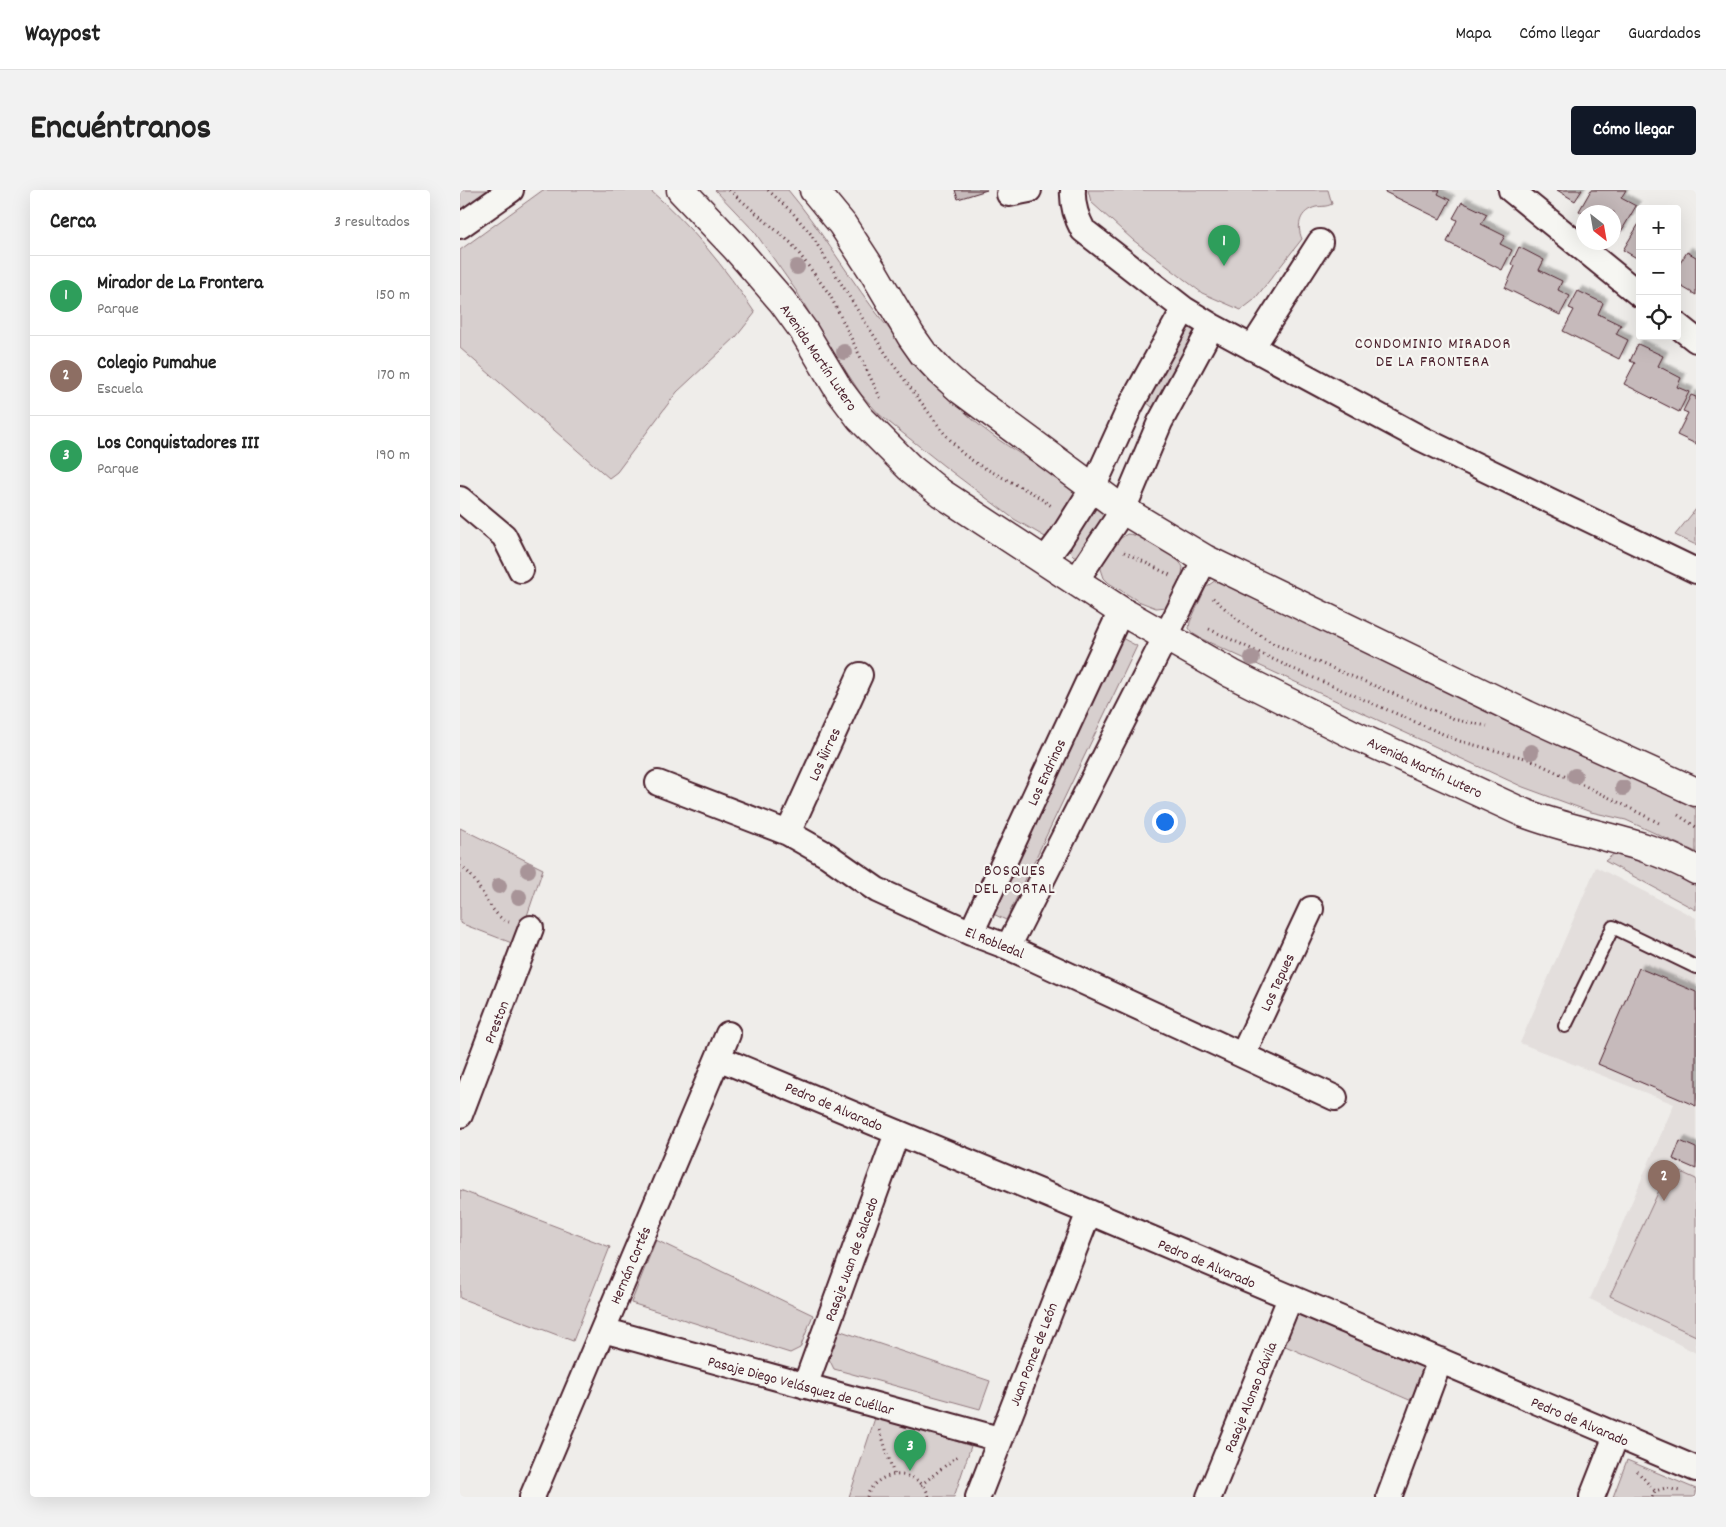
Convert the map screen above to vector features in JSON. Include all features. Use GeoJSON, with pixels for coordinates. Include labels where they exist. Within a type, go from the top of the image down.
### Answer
{"type":"FeatureCollection","features":[{"type":"Feature","properties":{"kind":"street"},"geometry":{"type":"LineString","coordinates":[[460,226],[511,190]]}},
{"type":"Feature","properties":{"kind":"street","name":"Avenida Martín Lutero"},"geometry":{"type":"LineString","coordinates":[[681,190],[736,248],[782,301],[803,330],[839,390],[860,418],[910,468],[941,493],[1121,611],[1232,674],[1343,730],[1548,823],[1645,847],[1696,870]]}},
{"type":"Feature","properties":{"kind":"street"},"geometry":{"type":"LineString","coordinates":[[814,190],[842,224],[874,273],[911,336],[940,371],[961,390],[1123,510],[1205,559],[1527,715],[1696,792]]}},
{"type":"Feature","properties":{"kind":"street"},"geometry":{"type":"LineString","coordinates":[[1073,190],[1073,204],[1076,217],[1083,230],[1184,309],[1422,440],[1696,571]]}},
{"type":"Feature","properties":{"kind":"street"},"geometry":{"type":"LineString","coordinates":[[1512,190],[1636,292]]}},
{"type":"Feature","properties":{"kind":"street"},"geometry":{"type":"LineString","coordinates":[[1252,348],[1320,242]]}},
{"type":"Feature","properties":{"kind":"street"},"geometry":{"type":"LineString","coordinates":[[1044,561],[1060,540],[1093,488],[1131,405],[1184,309]]}},
{"type":"Feature","properties":{"kind":"street"},"geometry":{"type":"LineString","coordinates":[[1075,582],[1123,510],[1160,422],[1212,326]]}},
{"type":"Feature","properties":{"kind":"street"},"geometry":{"type":"LineString","coordinates":[[1681,328],[1696,340]]}},
{"type":"Feature","properties":{"kind":"street"},"geometry":{"type":"LineString","coordinates":[[1131,405],[1160,422]]}},
{"type":"Feature","properties":{"kind":"street"},"geometry":{"type":"LineString","coordinates":[[460,499],[504,536],[521,570]]}},
{"type":"Feature","properties":{"kind":"street"},"geometry":{"type":"LineString","coordinates":[[1008,947],[1205,559]]}},
{"type":"Feature","properties":{"kind":"street","name":"Los Endrinos"},"geometry":{"type":"LineString","coordinates":[[971,933],[1121,611]]}},
{"type":"Feature","properties":{"kind":"street","name":"Los Ñirres"},"geometry":{"type":"LineString","coordinates":[[788,833],[860,675]]}},
{"type":"Feature","properties":{"kind":"street","name":"El Robledal"},"geometry":{"type":"LineString","coordinates":[[658,783],[788,833],[827,855],[877,890],[971,933],[1008,947],[1335,1098]]}},
{"type":"Feature","properties":{"kind":"street","name":"Los Tepues"},"geometry":{"type":"LineString","coordinates":[[1242,1054],[1311,909]]}},
{"type":"Feature","properties":{"kind":"street","name":"Preston"},"geometry":{"type":"LineString","coordinates":[[460,1115],[531,928]]}},
{"type":"Feature","properties":{"kind":"street","name":"Hernán Cortés"},"geometry":{"type":"LineString","coordinates":[[532,1497],[728,1034]]}},
{"type":"Feature","properties":{"kind":"street","name":"Pedro de Alvarado"},"geometry":{"type":"LineString","coordinates":[[718,1058],[1089,1212],[1696,1469]]}},
{"type":"Feature","properties":{"kind":"street","name":"Pasaje Juan de Salcedo"},"geometry":{"type":"LineString","coordinates":[[805,1386],[897,1133]]}},
{"type":"Feature","properties":{"kind":"street","name":"Juan Ponce de León"},"geometry":{"type":"LineString","coordinates":[[978,1497],[1089,1212]]}},
{"type":"Feature","properties":{"kind":"street","name":"Pasaje Alonso Dávila"},"geometry":{"type":"LineString","coordinates":[[1209,1497],[1290,1298]]}},
{"type":"Feature","properties":{"kind":"street","name":"Pasaje Diego Velásquez de Cuéllar"},"geometry":{"type":"LineString","coordinates":[[603,1330],[1000,1440]]}},
{"type":"Feature","properties":{"kind":"street"},"geometry":{"type":"LineString","coordinates":[[1389,1497],[1440,1360]]}},
{"type":"Feature","properties":{"kind":"street"},"geometry":{"type":"LineString","coordinates":[[1592,1497],[1616,1436]]}},
{"type":"Feature","properties":{"kind":"lane"},"geometry":{"type":"LineString","coordinates":[[1565,1026],[1613,927],[1696,967]]}},
{"type":"Feature","properties":{"kind":"path"},"geometry":{"type":"LineString","coordinates":[[460,866],[469,874],[499,917],[531,928]]}},
{"type":"Feature","properties":{"kind":"path"},"geometry":{"type":"LineString","coordinates":[[878,1424],[894,1475]]}},
{"type":"Feature","properties":{"kind":"path"},"geometry":{"type":"LineString","coordinates":[[921,1485],[964,1452]]}},
{"type":"Feature","properties":{"kind":"path"},"geometry":{"type":"LineString","coordinates":[[866,1497],[868,1491],[876,1482],[887,1476],[904,1474],[917,1480],[929,1497]]}},
{"type":"Feature","properties":{"kind":"path"},"geometry":{"type":"LineString","coordinates":[[1652,1497],[1655,1491],[1666,1488],[1682,1492]]}},
{"type":"Feature","properties":{"kind":"shaded area"},"geometry":{"type":"Polygon","coordinates":[[[460,190],[491,190],[460,211],[460,190]]]}},
{"type":"Feature","properties":{"kind":"shaded area"},"geometry":{"type":"Polygon","coordinates":[[[543,190],[650,190],[707,248],[732,279],[755,313],[736,337],[677,392],[617,472],[609,478],[460,348],[460,250],[543,190]]]}},
{"type":"Feature","properties":{"kind":"shaded area"},"geometry":{"type":"Polygon","coordinates":[[[715,190],[788,190],[810,218],[883,322],[919,365],[983,428],[1071,487],[1078,497],[1047,538],[1014,519],[880,415],[861,394],[824,338],[797,292],[754,231],[715,190]]]}},
{"type":"Feature","properties":{"kind":"shaded area"},"geometry":{"type":"Polygon","coordinates":[[[1088,190],[1328,190],[1332,204],[1316,207],[1303,215],[1299,229],[1302,239],[1254,300],[1241,310],[1202,293],[1133,240],[1091,202],[1088,190]]]}},
{"type":"Feature","properties":{"kind":"shaded area"},"geometry":{"type":"Polygon","coordinates":[[[1191,325],[1197,336],[1159,405],[1152,407],[1146,402],[1180,328],[1191,325]]]}},
{"type":"Feature","properties":{"kind":"shaded area"},"geometry":{"type":"Polygon","coordinates":[[[1095,504],[1108,511],[1080,556],[1074,556],[1066,548],[1095,504]]]}},
{"type":"Feature","properties":{"kind":"shaded area"},"geometry":{"type":"Polygon","coordinates":[[[1696,509],[1696,545],[1675,535],[1696,509]]]}},
{"type":"Feature","properties":{"kind":"shaded area"},"geometry":{"type":"Polygon","coordinates":[[[1127,534],[1142,537],[1158,545],[1179,561],[1183,567],[1181,581],[1167,607],[1156,608],[1138,601],[1104,578],[1100,566],[1103,560],[1118,540],[1127,534]]]}},
{"type":"Feature","properties":{"kind":"shaded area"},"geometry":{"type":"Polygon","coordinates":[[[1216,580],[1565,741],[1696,809],[1696,852],[1626,820],[1591,812],[1523,787],[1202,639],[1192,633],[1189,628],[1190,622],[1206,587],[1216,580]]]}},
{"type":"Feature","properties":{"kind":"shaded area"},"geometry":{"type":"Polygon","coordinates":[[[1120,637],[1137,646],[1006,920],[989,912],[1120,637]]]}},
{"type":"Feature","properties":{"kind":"shaded area"},"geometry":{"type":"Polygon","coordinates":[[[460,828],[543,869],[517,945],[460,923],[460,828]]]}},
{"type":"Feature","properties":{"kind":"shaded area"},"geometry":{"type":"Polygon","coordinates":[[[1621,848],[1696,880],[1696,910],[1605,861],[1621,848]]]}},
{"type":"Feature","properties":{"kind":"shaded area"},"geometry":{"type":"Polygon","coordinates":[[[1596,867],[1696,918],[1696,1353],[1590,1299],[1674,1104],[1520,1043],[1596,867]]]}},
{"type":"Feature","properties":{"kind":"shaded area"},"geometry":{"type":"Polygon","coordinates":[[[1670,1167],[1696,1179],[1696,1336],[1610,1296],[1670,1167]]]}},
{"type":"Feature","properties":{"kind":"shaded area"},"geometry":{"type":"Polygon","coordinates":[[[460,1190],[610,1247],[573,1341],[460,1298],[460,1190]]]}},
{"type":"Feature","properties":{"kind":"shaded area"},"geometry":{"type":"Polygon","coordinates":[[[656,1240],[813,1315],[800,1348],[790,1353],[631,1303],[656,1240]]]}},
{"type":"Feature","properties":{"kind":"shaded area"},"geometry":{"type":"Polygon","coordinates":[[[1292,1306],[1430,1366],[1414,1402],[1276,1342],[1292,1306]]]}},
{"type":"Feature","properties":{"kind":"shaded area"},"geometry":{"type":"Polygon","coordinates":[[[835,1329],[990,1381],[980,1409],[834,1369],[827,1355],[835,1329]]]}},
{"type":"Feature","properties":{"kind":"shaded area"},"geometry":{"type":"Polygon","coordinates":[[[876,1415],[971,1446],[954,1497],[849,1497],[876,1415]]]}},
{"type":"Feature","properties":{"kind":"shaded area"},"geometry":{"type":"Polygon","coordinates":[[[1627,1460],[1696,1489],[1696,1497],[1613,1497],[1627,1460]]]}},
{"type":"Feature","properties":{"kind":"building"},"geometry":{"type":"Polygon","coordinates":[[[955,190],[987,190],[958,199],[955,190]]]}},
{"type":"Feature","properties":{"kind":"building"},"geometry":{"type":"Polygon","coordinates":[[[1386,190],[1440,190],[1438,194],[1450,200],[1440,219],[1385,192],[1386,190]]]}},
{"type":"Feature","properties":{"kind":"building"},"geometry":{"type":"Polygon","coordinates":[[[1557,190],[1582,190],[1575,201],[1557,190]]]}},
{"type":"Feature","properties":{"kind":"building"},"geometry":{"type":"Polygon","coordinates":[[[1591,190],[1626,190],[1621,198],[1636,206],[1621,232],[1621,205],[1582,205],[1591,190]]]}},
{"type":"Feature","properties":{"kind":"building"},"geometry":{"type":"Polygon","coordinates":[[[1462,202],[1487,214],[1481,224],[1505,236],[1500,244],[1512,250],[1502,270],[1447,242],[1457,220],[1453,218],[1462,202]]]}},
{"type":"Feature","properties":{"kind":"building"},"geometry":{"type":"Polygon","coordinates":[[[1636,229],[1636,258],[1623,250],[1636,229]]]}},
{"type":"Feature","properties":{"kind":"building"},"geometry":{"type":"Polygon","coordinates":[[[1519,247],[1544,260],[1539,270],[1562,281],[1558,290],[1570,296],[1560,315],[1505,288],[1515,266],[1511,264],[1519,247]]]}},
{"type":"Feature","properties":{"kind":"building"},"geometry":{"type":"Polygon","coordinates":[[[1687,252],[1696,257],[1696,295],[1681,286],[1681,262],[1687,252]]]}},
{"type":"Feature","properties":{"kind":"building"},"geometry":{"type":"Polygon","coordinates":[[[1578,291],[1603,303],[1598,314],[1621,325],[1616,334],[1628,340],[1619,359],[1563,331],[1574,310],[1569,308],[1578,291]]]}},
{"type":"Feature","properties":{"kind":"building"},"geometry":{"type":"Polygon","coordinates":[[[1638,344],[1663,356],[1658,366],[1681,378],[1677,387],[1689,392],[1679,412],[1624,384],[1635,363],[1630,361],[1638,344]]]}},
{"type":"Feature","properties":{"kind":"building"},"geometry":{"type":"Polygon","coordinates":[[[1691,395],[1696,397],[1696,444],[1677,435],[1688,413],[1683,411],[1691,395]]]}},
{"type":"Feature","properties":{"kind":"building"},"geometry":{"type":"Polygon","coordinates":[[[1639,968],[1696,992],[1696,1106],[1598,1064],[1639,968]]]}},
{"type":"Feature","properties":{"kind":"building"},"geometry":{"type":"Polygon","coordinates":[[[1680,1141],[1696,1148],[1696,1169],[1673,1159],[1680,1141]]]}},
{"type":"Feature","properties":{"kind":"place","name":"Mirador de La Frontera"},"geometry":{"type":"Point","coordinates":[1224,266]}},
{"type":"Feature","properties":{"kind":"place","name":"Colegio Pumahue"},"geometry":{"type":"Point","coordinates":[1664,1201]}},
{"type":"Feature","properties":{"kind":"place","name":"Los Conquistadores III"},"geometry":{"type":"Point","coordinates":[910,1471]}},
{"type":"Feature","properties":{"kind":"district","name":"CONDOMINIO MIRADOR DE LA FRONTERA"},"geometry":{"type":"Point","coordinates":[1433,351]}},
{"type":"Feature","properties":{"kind":"district","name":"BOSQUES DEL PORTAL"},"geometry":{"type":"Point","coordinates":[1015,878]}}]}
